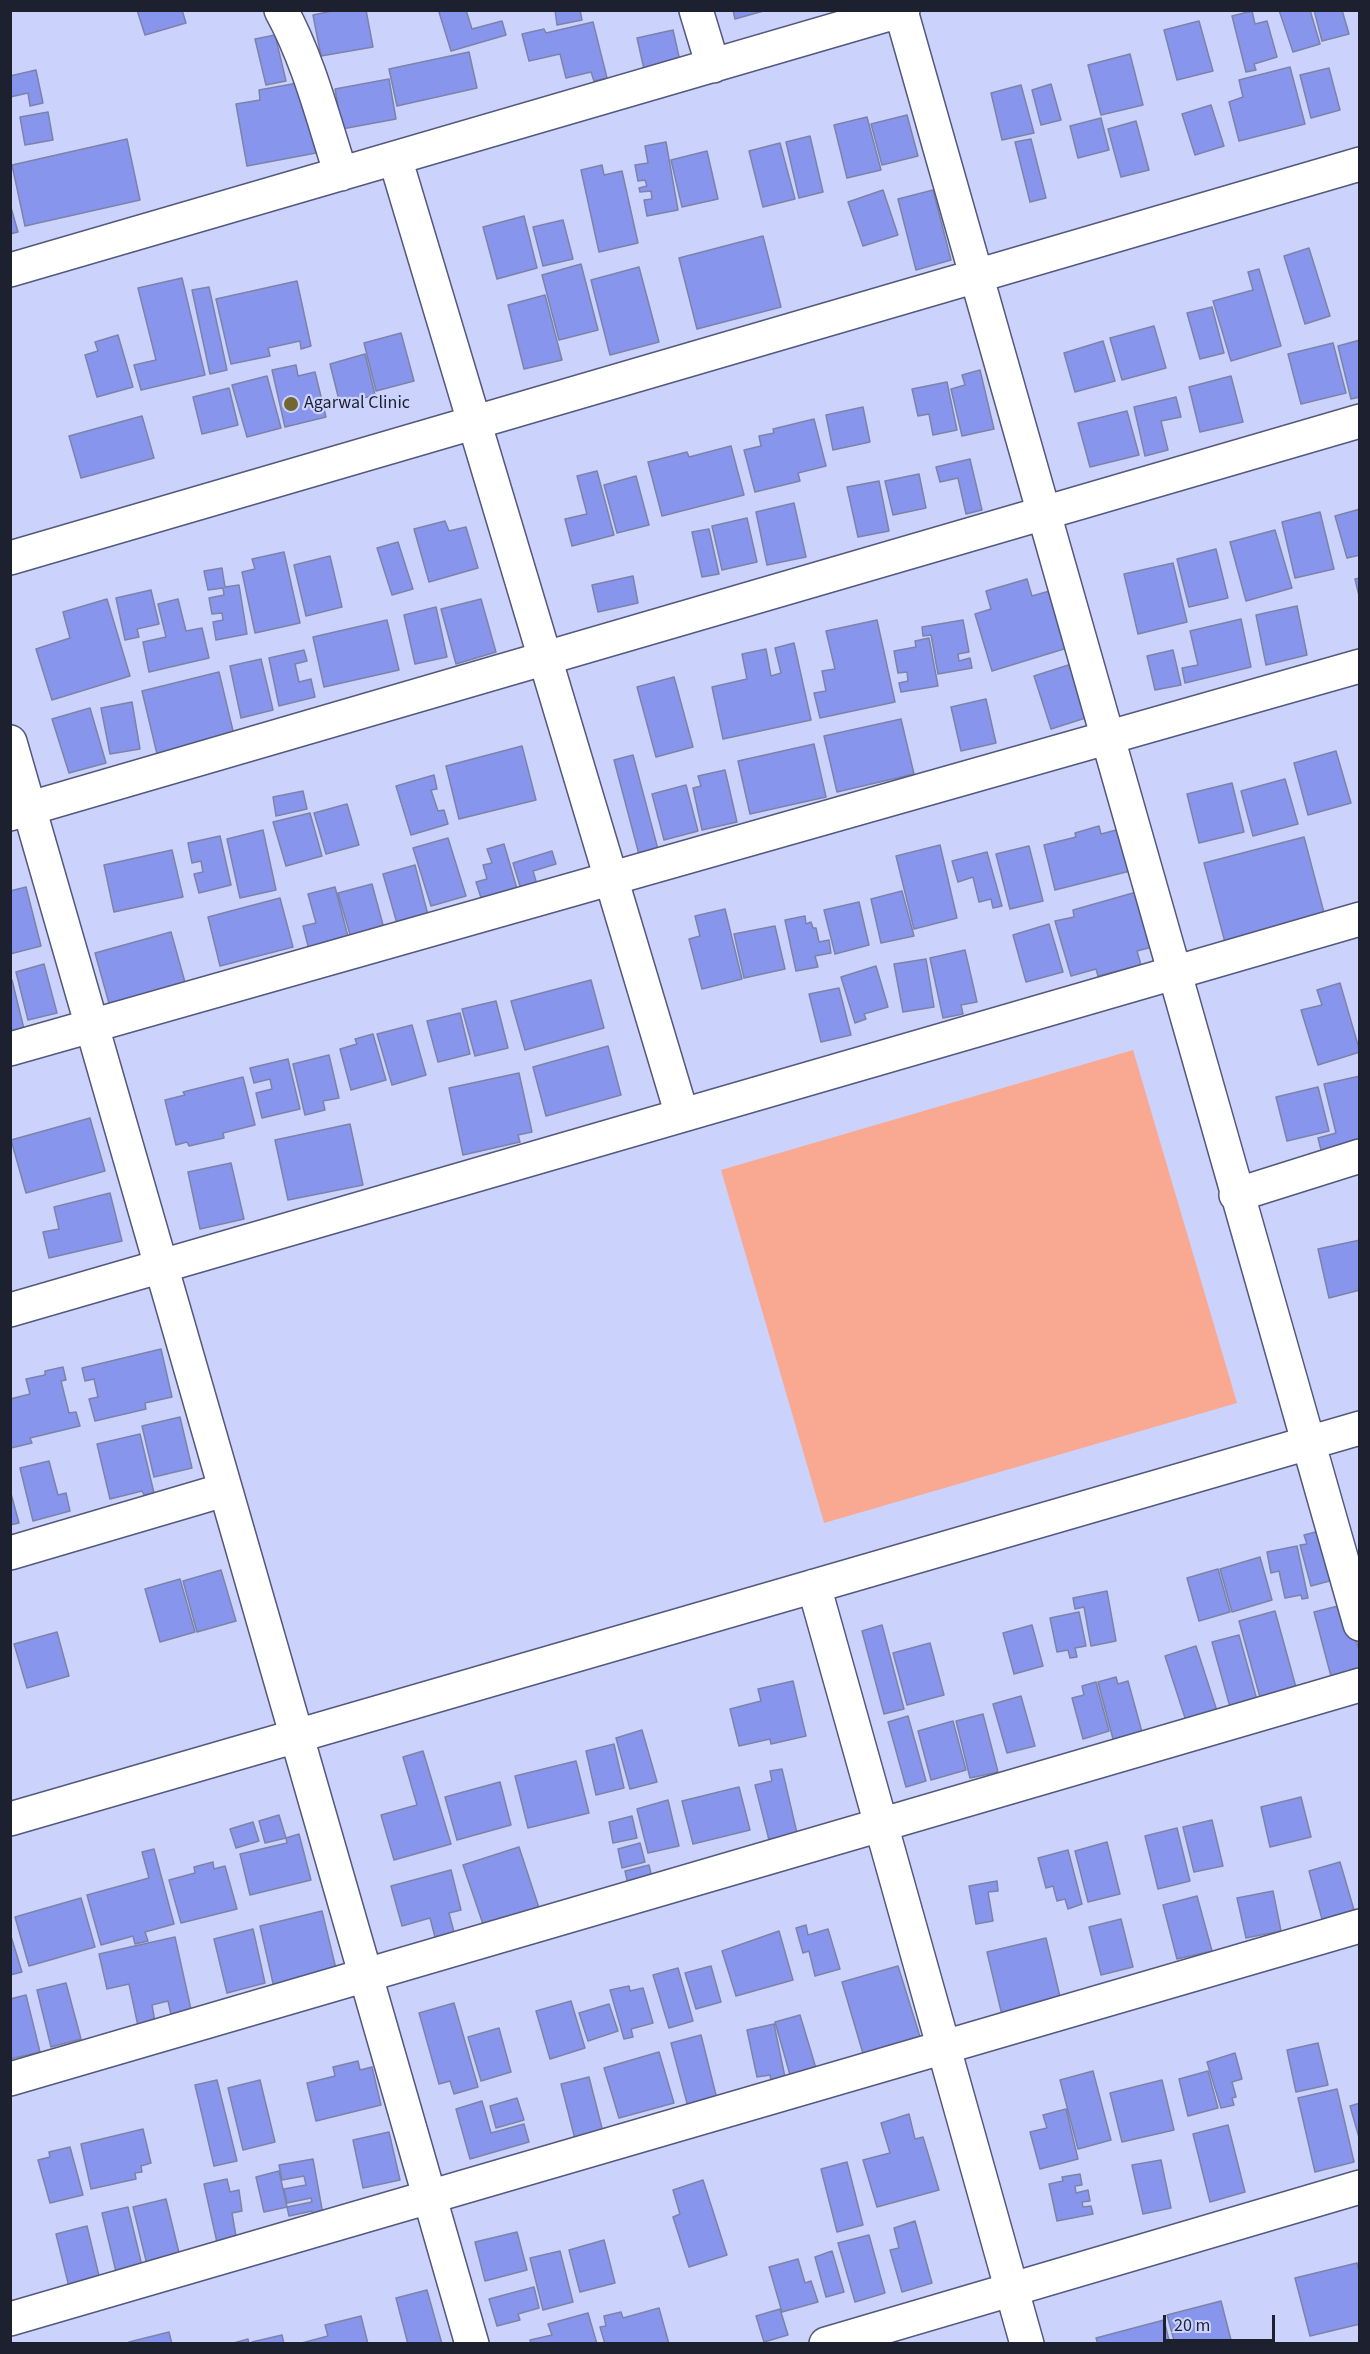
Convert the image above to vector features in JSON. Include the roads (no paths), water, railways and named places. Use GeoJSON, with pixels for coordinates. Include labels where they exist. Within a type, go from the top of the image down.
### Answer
{"type":"FeatureCollection","features":[{"type":"Feature","properties":{"kind":"street"},"geometry":{"type":"LineString","coordinates":[[281,10],[294,34],[341,174]]}},
{"type":"Feature","properties":{"kind":"street"},"geometry":{"type":"LineString","coordinates":[[696,10],[713,66]]}},
{"type":"Feature","properties":{"kind":"street"},"geometry":{"type":"LineString","coordinates":[[10,270],[902,11],[1359,1624]]}},
{"type":"Feature","properties":{"kind":"street"},"geometry":{"type":"LineString","coordinates":[[395,158],[682,1115]]}},
{"type":"Feature","properties":{"kind":"street"},"geometry":{"type":"LineString","coordinates":[[10,558],[1359,164]]}},
{"type":"Feature","properties":{"kind":"street"},"geometry":{"type":"LineString","coordinates":[[20,812],[1359,421]]}},
{"type":"Feature","properties":{"kind":"street"},"geometry":{"type":"LineString","coordinates":[[10,1049],[1359,666]]}},
{"type":"Feature","properties":{"kind":"street"},"geometry":{"type":"LineString","coordinates":[[10,742],[20,812],[92,1026],[224,1490],[472,2343]]}},
{"type":"Feature","properties":{"kind":"street"},"geometry":{"type":"LineString","coordinates":[[10,1310],[1359,919]]}},
{"type":"Feature","properties":{"kind":"street"},"geometry":{"type":"LineString","coordinates":[[1236,1195],[1359,1156]]}},
{"type":"Feature","properties":{"kind":"street"},"geometry":{"type":"LineString","coordinates":[[10,1819],[1359,1428]]}},
{"type":"Feature","properties":{"kind":"street"},"geometry":{"type":"LineString","coordinates":[[10,1553],[224,1490]]}},
{"type":"Feature","properties":{"kind":"street"},"geometry":{"type":"LineString","coordinates":[[814,1586],[1027,2343]]}},
{"type":"Feature","properties":{"kind":"street"},"geometry":{"type":"LineString","coordinates":[[10,2079],[1359,1685]]}},
{"type":"Feature","properties":{"kind":"street"},"geometry":{"type":"LineString","coordinates":[[10,2319],[1359,1926]]}},
{"type":"Feature","properties":{"kind":"street"},"geometry":{"type":"LineString","coordinates":[[825,2343],[1359,2187]]}},
{"type":"Feature","properties":{"kind":"place","name":"Agarwal Clinic"},"geometry":{"type":"Point","coordinates":[291,404]}}]}
